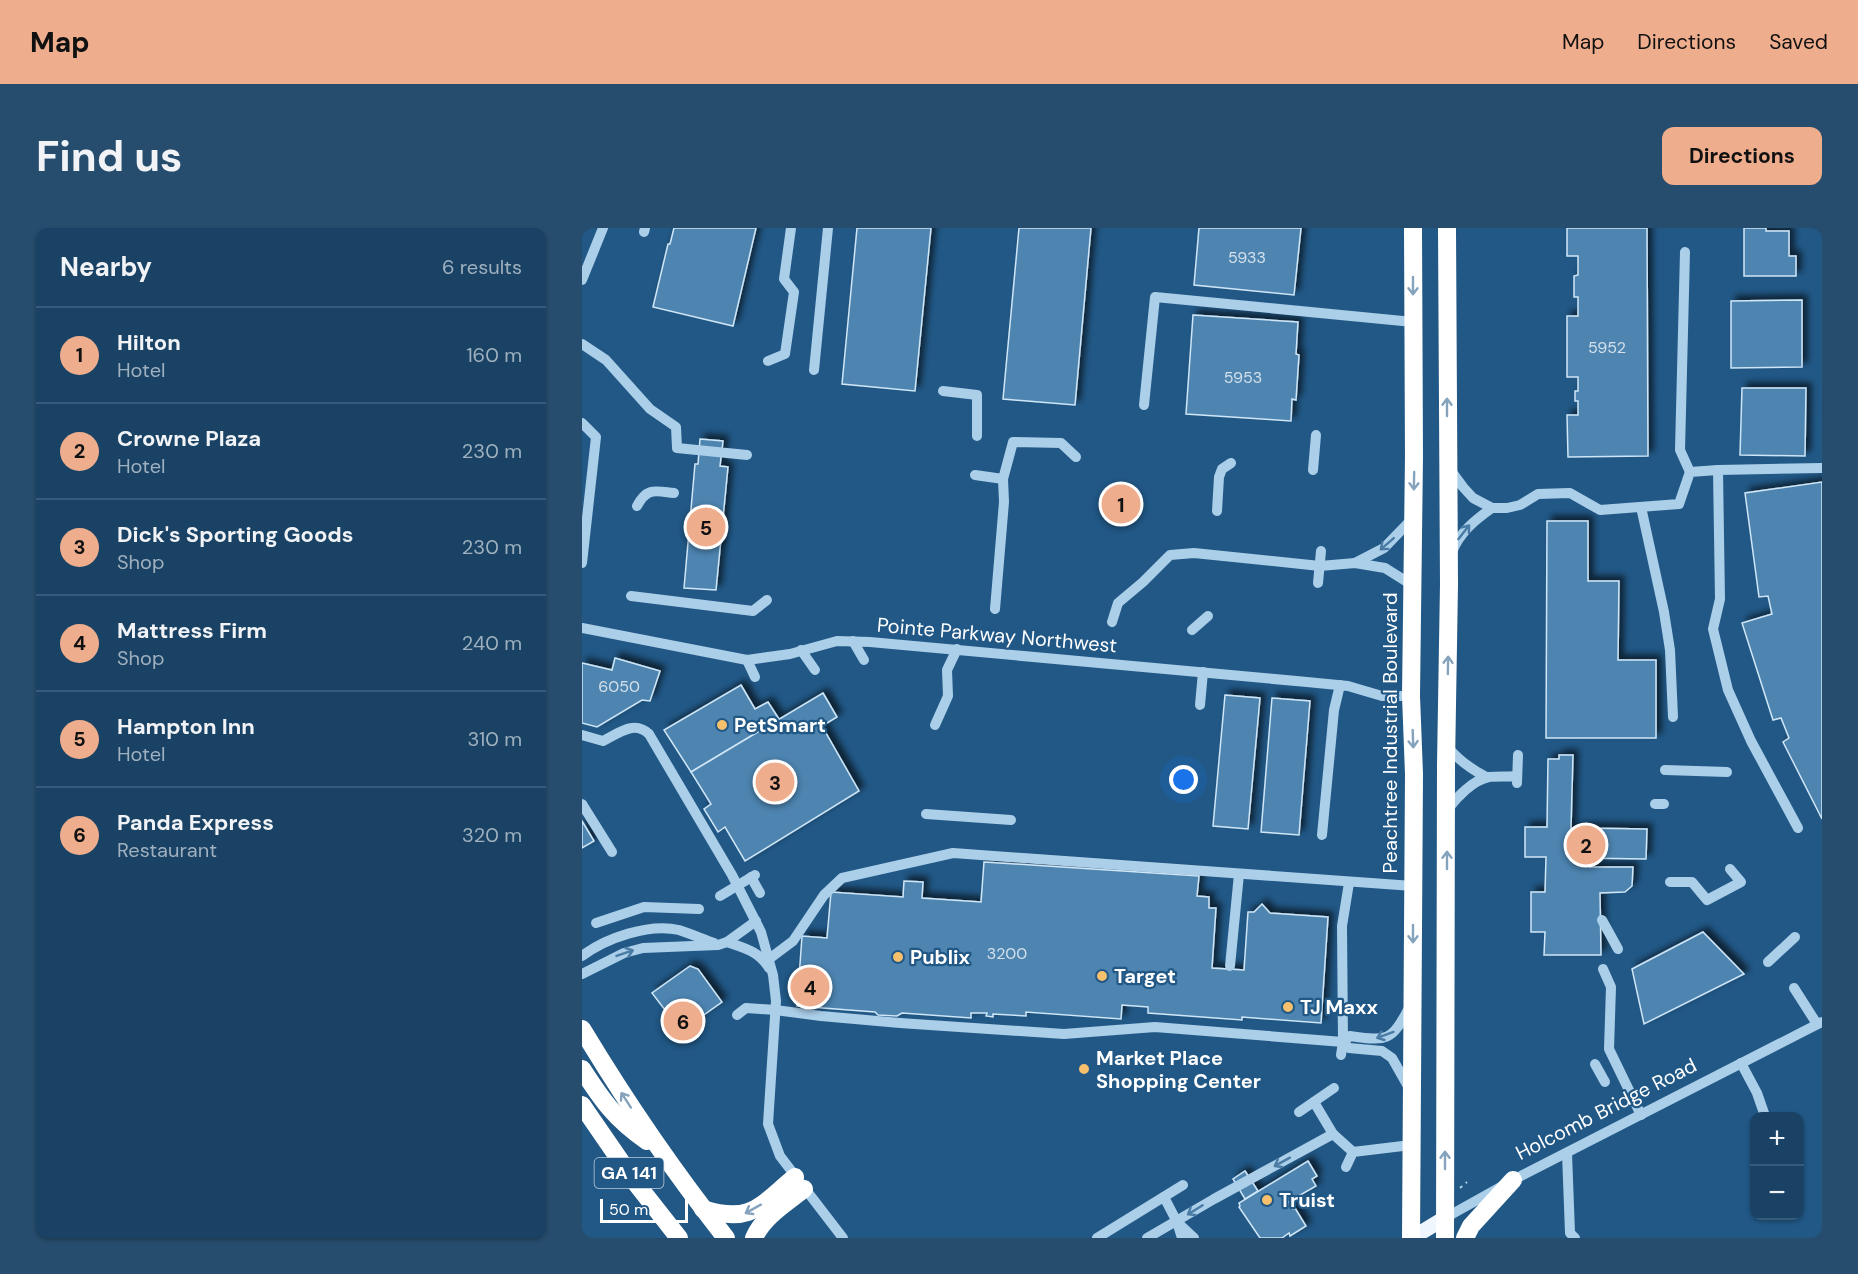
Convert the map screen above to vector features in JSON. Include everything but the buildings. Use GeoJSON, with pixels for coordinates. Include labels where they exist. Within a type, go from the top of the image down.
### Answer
{"type":"FeatureCollection","features":[{"type":"Feature","properties":{"kind":"highway","name":"Peachtree Industrial Boulevard"},"geometry":{"type":"LineString","coordinates":[[1411,1238],[1414,774],[1411,696],[1413,228]]}},
{"type":"Feature","properties":{"kind":"highway"},"geometry":{"type":"LineString","coordinates":[[1445,1238],[1447,228]]}},
{"type":"Feature","properties":{"kind":"highway","name":"GA 141"},"geometry":{"type":"LineString","coordinates":[[582,1029],[638,1119],[726,1238]]}},
{"type":"Feature","properties":{"kind":"highway"},"geometry":{"type":"LineString","coordinates":[[582,1068],[603,1102],[613,1113],[658,1148]]}},
{"type":"Feature","properties":{"kind":"highway","name":"GA 141"},"geometry":{"type":"LineString","coordinates":[[582,1105],[635,1182],[679,1238]]}},
{"type":"Feature","properties":{"kind":"highway"},"geometry":{"type":"LineString","coordinates":[[1464,1238],[1471,1226],[1513,1180]]}},
{"type":"Feature","properties":{"kind":"highway"},"geometry":{"type":"LineString","coordinates":[[703,1209],[727,1215],[740,1215],[757,1208],[800,1183]]}},
{"type":"Feature","properties":{"kind":"highway"},"geometry":{"type":"LineString","coordinates":[[754,1238],[759,1227],[800,1183]]}},
{"type":"Feature","properties":{"kind":"main road","name":"Holcomb Bridge Road"},"geometry":{"type":"LineString","coordinates":[[1411,1238],[1445,1218]]}},
{"type":"Feature","properties":{"kind":"street"},"geometry":{"type":"LineString","coordinates":[[582,280],[603,228]]}},
{"type":"Feature","properties":{"kind":"street"},"geometry":{"type":"LineString","coordinates":[[768,361],[785,354],[794,292],[784,279],[791,228]]}},
{"type":"Feature","properties":{"kind":"street"},"geometry":{"type":"LineString","coordinates":[[814,370],[828,228]]}},
{"type":"Feature","properties":{"kind":"street"},"geometry":{"type":"LineString","coordinates":[[1448,465],[1473,498],[1492,508],[1520,505],[1538,494],[1570,493],[1600,510],[1679,504],[1690,472],[1680,450],[1685,252]]}},
{"type":"Feature","properties":{"kind":"street"},"geometry":{"type":"LineString","coordinates":[[1144,405],[1155,297],[1413,322]]}},
{"type":"Feature","properties":{"kind":"street"},"geometry":{"type":"LineString","coordinates":[[582,344],[606,360],[650,409],[676,427],[677,448],[747,455]]}},
{"type":"Feature","properties":{"kind":"street"},"geometry":{"type":"LineString","coordinates":[[943,391],[977,395],[977,436]]}},
{"type":"Feature","properties":{"kind":"street"},"geometry":{"type":"LineString","coordinates":[[582,423],[596,437],[582,563]]}},
{"type":"Feature","properties":{"kind":"street"},"geometry":{"type":"LineString","coordinates":[[1313,470],[1316,435]]}},
{"type":"Feature","properties":{"kind":"street"},"geometry":{"type":"LineString","coordinates":[[995,609],[1004,502],[1003,479],[1013,442],[1061,443],[1076,457]]}},
{"type":"Feature","properties":{"kind":"street"},"geometry":{"type":"LineString","coordinates":[[1217,511],[1219,477],[1222,469],[1231,463]]}},
{"type":"Feature","properties":{"kind":"street"},"geometry":{"type":"LineString","coordinates":[[1690,472],[1822,468]]}},
{"type":"Feature","properties":{"kind":"street"},"geometry":{"type":"LineString","coordinates":[[1718,470],[1720,600],[1713,629],[1728,690],[1798,828]]}},
{"type":"Feature","properties":{"kind":"street"},"geometry":{"type":"LineString","coordinates":[[975,475],[1003,479]]}},
{"type":"Feature","properties":{"kind":"street"},"geometry":{"type":"LineString","coordinates":[[637,506],[642,496],[653,491],[674,493]]}},
{"type":"Feature","properties":{"kind":"street"},"geometry":{"type":"LineString","coordinates":[[1641,507],[1670,650],[1673,717]]}},
{"type":"Feature","properties":{"kind":"street"},"geometry":{"type":"LineString","coordinates":[[1448,564],[1461,536],[1472,523],[1492,508]]}},
{"type":"Feature","properties":{"kind":"street"},"geometry":{"type":"LineString","coordinates":[[1355,563],[1384,548],[1413,517]]}},
{"type":"Feature","properties":{"kind":"street"},"geometry":{"type":"LineString","coordinates":[[1318,583],[1321,551]]}},
{"type":"Feature","properties":{"kind":"street"},"geometry":{"type":"LineString","coordinates":[[1112,622],[1118,603],[1170,555],[1194,553],[1320,566],[1355,563],[1385,568],[1412,585]]}},
{"type":"Feature","properties":{"kind":"street"},"geometry":{"type":"LineString","coordinates":[[631,596],[753,611],[767,600]]}},
{"type":"Feature","properties":{"kind":"street"},"geometry":{"type":"LineString","coordinates":[[1192,630],[1208,616]]}},
{"type":"Feature","properties":{"kind":"street","name":"Pointe Parkway Northwest"},"geometry":{"type":"LineString","coordinates":[[582,628],[747,660],[837,641],[853,641],[1340,685],[1382,696],[1411,696]]}},
{"type":"Feature","properties":{"kind":"street"},"geometry":{"type":"LineString","coordinates":[[853,641],[864,660]]}},
{"type":"Feature","properties":{"kind":"street"},"geometry":{"type":"LineString","coordinates":[[935,724],[948,696],[947,670],[957,649]]}},
{"type":"Feature","properties":{"kind":"street"},"geometry":{"type":"LineString","coordinates":[[801,650],[815,670]]}},
{"type":"Feature","properties":{"kind":"street"},"geometry":{"type":"LineString","coordinates":[[747,660],[755,677]]}},
{"type":"Feature","properties":{"kind":"street"},"geometry":{"type":"LineString","coordinates":[[1200,705],[1203,672]]}},
{"type":"Feature","properties":{"kind":"street"},"geometry":{"type":"LineString","coordinates":[[1322,835],[1334,710],[1340,685]]}},
{"type":"Feature","properties":{"kind":"street"},"geometry":{"type":"LineString","coordinates":[[582,735],[603,741],[632,728],[642,728],[649,734],[756,921],[773,975],[775,1010],[768,1124],[780,1156],[843,1238]]}},
{"type":"Feature","properties":{"kind":"street"},"geometry":{"type":"LineString","coordinates":[[1446,746],[1472,770],[1486,777],[1517,780],[1518,756]]}},
{"type":"Feature","properties":{"kind":"street"},"geometry":{"type":"LineString","coordinates":[[1665,770],[1727,772]]}},
{"type":"Feature","properties":{"kind":"street"},"geometry":{"type":"LineString","coordinates":[[1446,812],[1456,798],[1486,777]]}},
{"type":"Feature","properties":{"kind":"street"},"geometry":{"type":"LineString","coordinates":[[582,804],[612,852]]}},
{"type":"Feature","properties":{"kind":"street"},"geometry":{"type":"LineString","coordinates":[[926,814],[1011,820]]}},
{"type":"Feature","properties":{"kind":"street"},"geometry":{"type":"LineString","coordinates":[[769,959],[793,941],[824,895],[842,878],[953,853],[1413,886]]}},
{"type":"Feature","properties":{"kind":"street"},"geometry":{"type":"LineString","coordinates":[[1670,882],[1692,882],[1707,900],[1741,882],[1730,869]]}},
{"type":"Feature","properties":{"kind":"street"},"geometry":{"type":"LineString","coordinates":[[1230,966],[1239,874]]}},
{"type":"Feature","properties":{"kind":"street"},"geometry":{"type":"LineString","coordinates":[[720,896],[753,876],[760,893]]}},
{"type":"Feature","properties":{"kind":"street"},"geometry":{"type":"LineString","coordinates":[[1341,1055],[1343,1042],[1342,926],[1349,883]]}},
{"type":"Feature","properties":{"kind":"street"},"geometry":{"type":"LineString","coordinates":[[596,923],[644,907],[699,909]]}},
{"type":"Feature","properties":{"kind":"street"},"geometry":{"type":"LineString","coordinates":[[1602,920],[1618,949]]}},
{"type":"Feature","properties":{"kind":"street"},"geometry":{"type":"LineString","coordinates":[[582,974],[610,959],[643,948],[723,944],[756,921]]}},
{"type":"Feature","properties":{"kind":"street"},"geometry":{"type":"LineString","coordinates":[[582,956],[620,936],[660,928],[678,930],[753,951],[762,957],[773,975]]}},
{"type":"Feature","properties":{"kind":"street"},"geometry":{"type":"LineString","coordinates":[[1768,962],[1795,937]]}},
{"type":"Feature","properties":{"kind":"street"},"geometry":{"type":"LineString","coordinates":[[1604,969],[1611,987],[1609,1048],[1641,1115]]}},
{"type":"Feature","properties":{"kind":"street"},"geometry":{"type":"LineString","coordinates":[[1794,988],[1820,1023]]}},
{"type":"Feature","properties":{"kind":"street"},"geometry":{"type":"LineString","coordinates":[[1343,1042],[1350,1036],[1374,1039],[1387,1037],[1398,1029],[1412,1001]]}},
{"type":"Feature","properties":{"kind":"street"},"geometry":{"type":"LineString","coordinates":[[737,1015],[746,1008],[879,1021],[1064,1034],[1155,1026],[1343,1042],[1348,1048],[1382,1051],[1392,1058],[1411,1094]]}},
{"type":"Feature","properties":{"kind":"street","name":"Holcomb Bridge Road"},"geometry":{"type":"LineString","coordinates":[[1445,1218],[1513,1180],[1820,1023]]}},
{"type":"Feature","properties":{"kind":"street"},"geometry":{"type":"LineString","coordinates":[[1741,1063],[1764,1112]]}},
{"type":"Feature","properties":{"kind":"street"},"geometry":{"type":"LineString","coordinates":[[1595,1064],[1605,1082]]}},
{"type":"Feature","properties":{"kind":"street"},"geometry":{"type":"LineString","coordinates":[[1299,1112],[1334,1088]]}},
{"type":"Feature","properties":{"kind":"street"},"geometry":{"type":"LineString","coordinates":[[1314,1101],[1333,1134],[1353,1152],[1411,1145]]}},
{"type":"Feature","properties":{"kind":"street"},"geometry":{"type":"LineString","coordinates":[[1147,1238],[1333,1134]]}},
{"type":"Feature","properties":{"kind":"street"},"geometry":{"type":"LineString","coordinates":[[1346,1167],[1353,1152]]}},
{"type":"Feature","properties":{"kind":"street"},"geometry":{"type":"LineString","coordinates":[[1567,1153],[1570,1236]]}},
{"type":"Feature","properties":{"kind":"street"},"geometry":{"type":"LineString","coordinates":[[1097,1238],[1183,1185]]}},
{"type":"Feature","properties":{"kind":"street"},"geometry":{"type":"LineString","coordinates":[[1164,1197],[1177,1222],[1182,1238]]}},
{"type":"Feature","properties":{"kind":"street"},"geometry":{"type":"LineString","coordinates":[[1177,1222],[1194,1238]]}},
{"type":"Feature","properties":{"kind":"path"},"geometry":{"type":"LineString","coordinates":[[1464,1189],[1463,1186],[1467,1182]]}},
{"type":"Feature","properties":{"kind":"place","name":"Hilton"},"geometry":{"type":"Point","coordinates":[1121,504]}},
{"type":"Feature","properties":{"kind":"place","name":"Hampton Inn"},"geometry":{"type":"Point","coordinates":[706,527]}},
{"type":"Feature","properties":{"kind":"place","name":"PetSmart"},"geometry":{"type":"Point","coordinates":[722,725]}},
{"type":"Feature","properties":{"kind":"place","name":"Dick's Sporting Goods"},"geometry":{"type":"Point","coordinates":[775,782]}},
{"type":"Feature","properties":{"kind":"place","name":"Crowne Plaza"},"geometry":{"type":"Point","coordinates":[1586,845]}},
{"type":"Feature","properties":{"kind":"place","name":"Publix"},"geometry":{"type":"Point","coordinates":[898,957]}},
{"type":"Feature","properties":{"kind":"place","name":"Target"},"geometry":{"type":"Point","coordinates":[1102,976]}},
{"type":"Feature","properties":{"kind":"place","name":"Mattress Firm"},"geometry":{"type":"Point","coordinates":[810,987]}},
{"type":"Feature","properties":{"kind":"place","name":"TJ Maxx"},"geometry":{"type":"Point","coordinates":[1288,1007]}},
{"type":"Feature","properties":{"kind":"place","name":"Panda Express"},"geometry":{"type":"Point","coordinates":[683,1021]}},
{"type":"Feature","properties":{"kind":"place","name":"Market Place Shopping Center"},"geometry":{"type":"Point","coordinates":[1084,1069]}},
{"type":"Feature","properties":{"kind":"place","name":"Truist"},"geometry":{"type":"Point","coordinates":[1267,1200]}}]}
